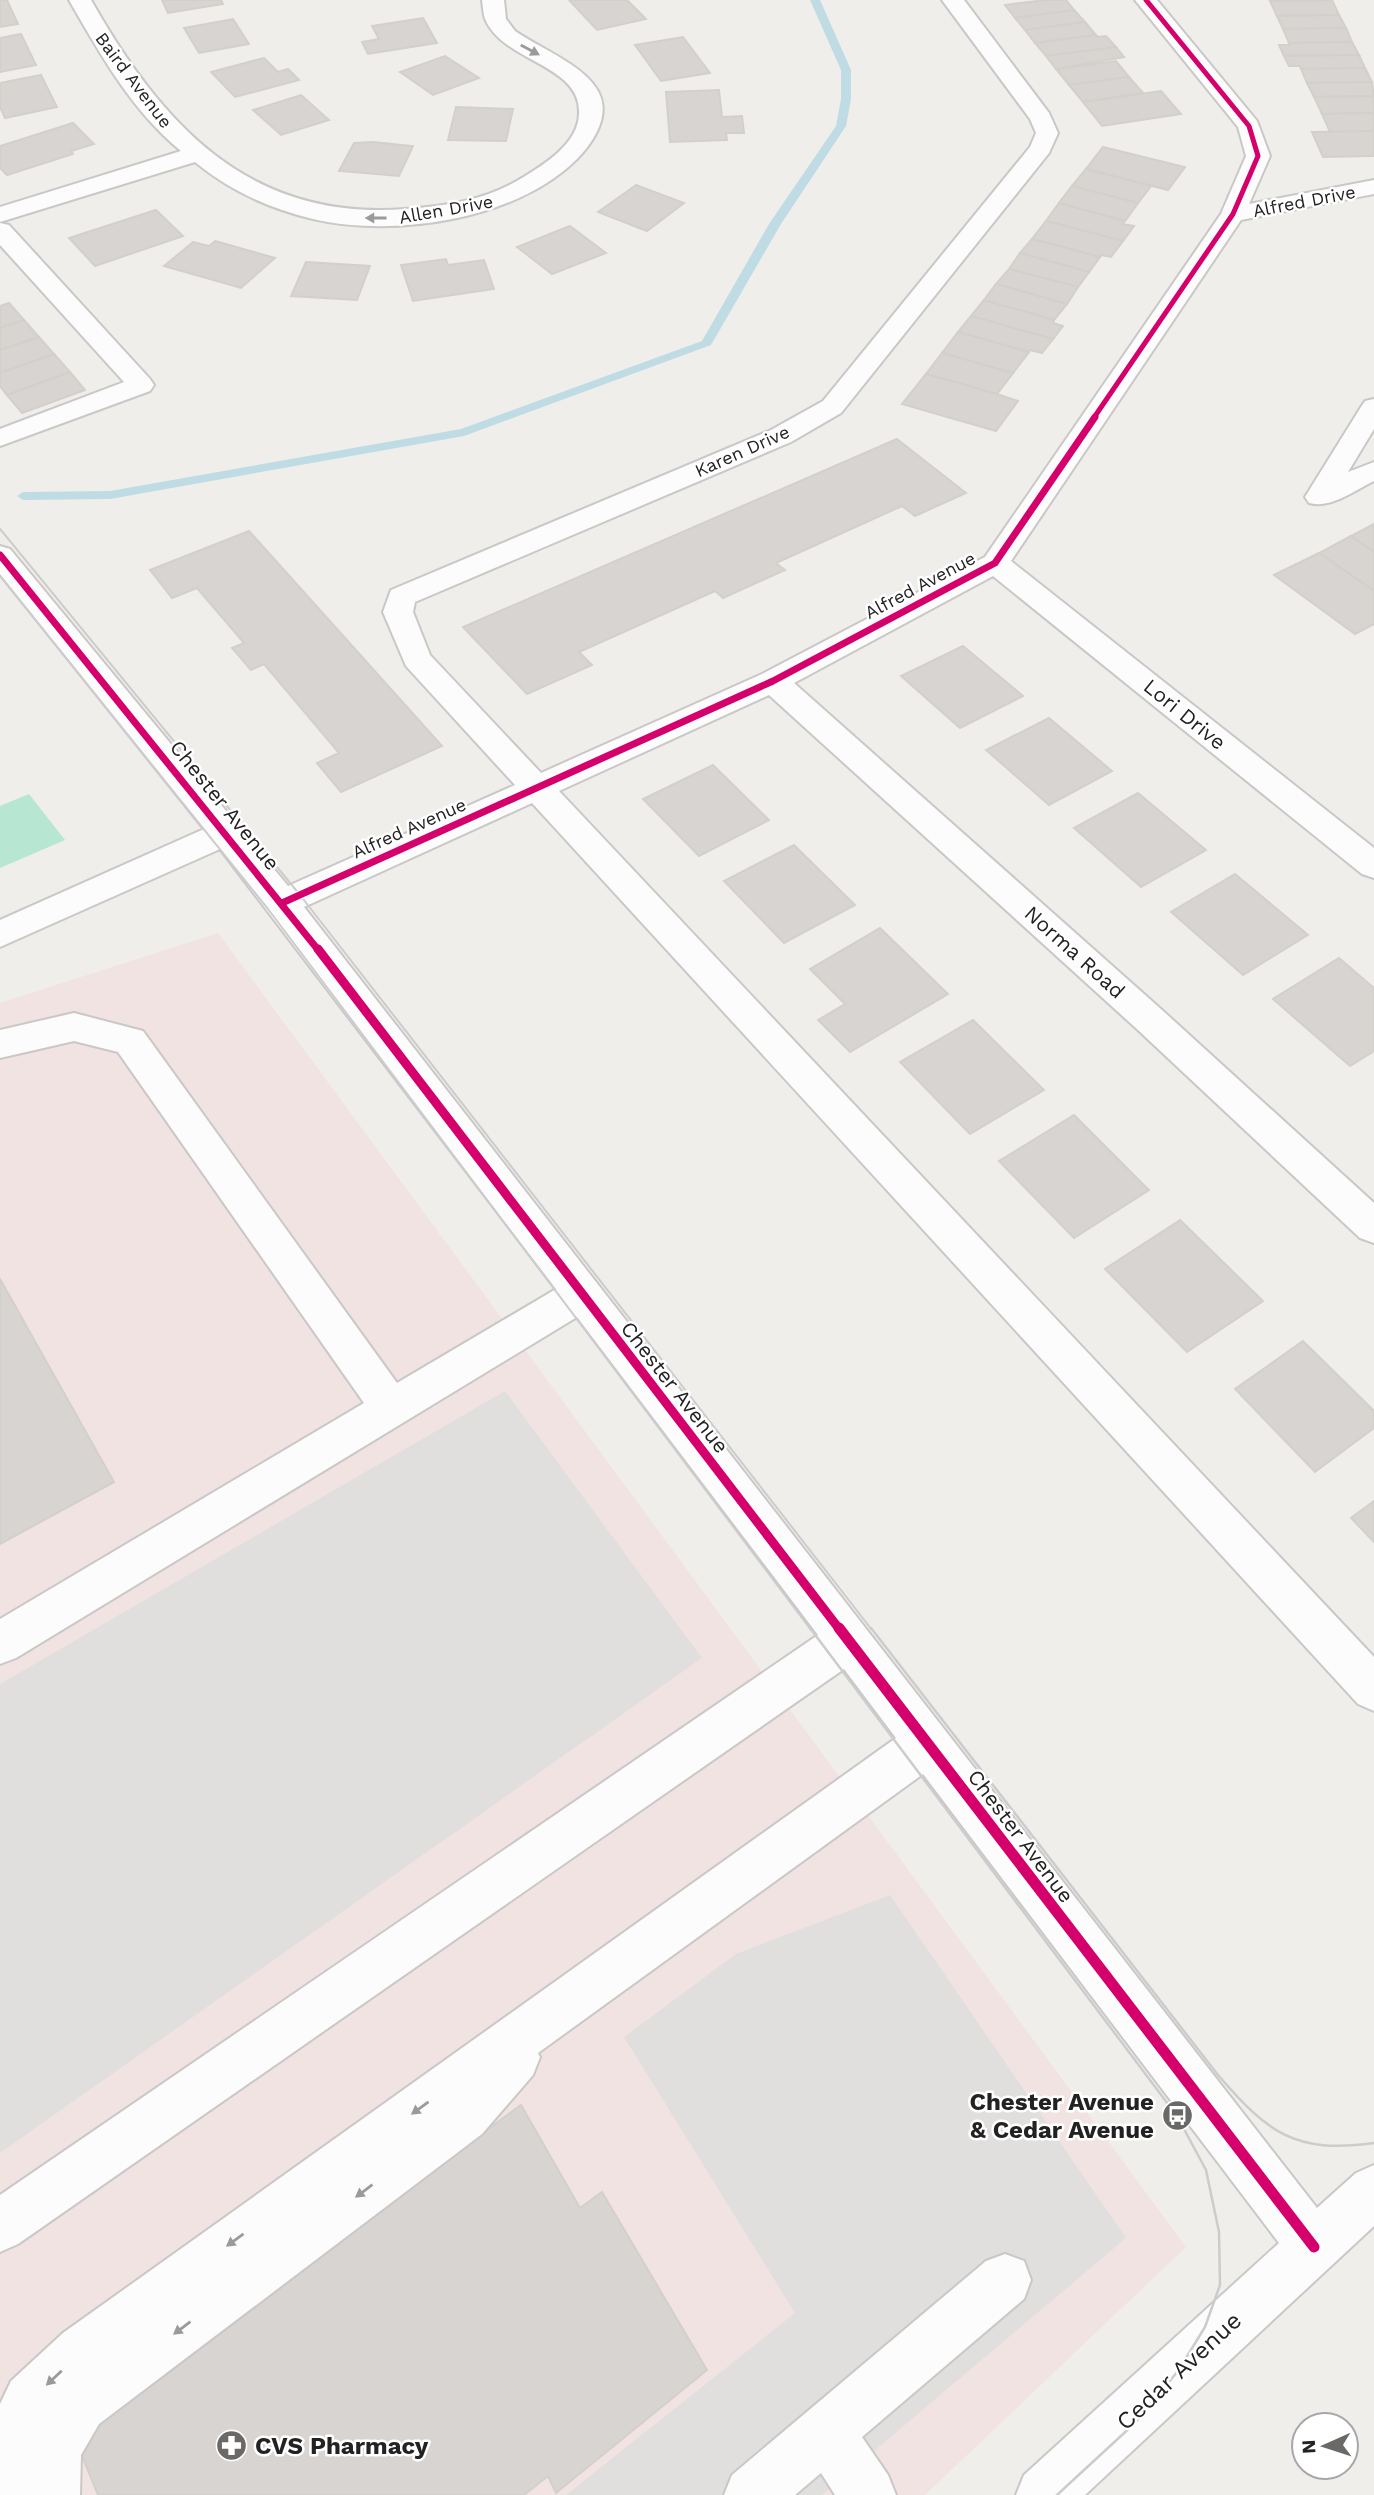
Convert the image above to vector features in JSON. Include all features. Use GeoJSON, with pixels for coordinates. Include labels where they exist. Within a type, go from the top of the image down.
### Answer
{"type":"FeatureCollection","features":[{"type":"Feature","properties":{"kind":"street","name":"Baird Avenue"},"geometry":{"type":"LineString","coordinates":[[80,0],[101,41],[125,74],[159,117],[196,154]]}},
{"type":"Feature","properties":{"kind":"street","name":"Allen Drive"},"geometry":{"type":"LineString","coordinates":[[196,154],[262,196],[296,209],[335,216],[410,218],[505,198],[541,177],[568,156],[592,115],[589,98],[581,83],[566,70],[517,43],[500,30],[492,14],[494,0]]}},
{"type":"Feature","properties":{"kind":"street","name":"Karen Drive"},"geometry":{"type":"LineString","coordinates":[[537,788],[417,659],[398,612],[401,597],[781,436],[832,407],[1041,148],[1047,133],[1041,118],[953,0]]}},
{"type":"Feature","properties":{"kind":"street","name":"Alfred Avenue"},"geometry":{"type":"LineString","coordinates":[[282,903],[773,681],[995,563],[1233,214],[1258,156],[1249,126],[1146,0]]}},
{"type":"Feature","properties":{"kind":"street"},"geometry":{"type":"LineString","coordinates":[[0,215],[196,154]]}},
{"type":"Feature","properties":{"kind":"street","name":"Alfred Drive"},"geometry":{"type":"LineString","coordinates":[[1233,214],[1374,187]]}},
{"type":"Feature","properties":{"kind":"street"},"geometry":{"type":"LineString","coordinates":[[0,230],[141,385],[0,438]]}},
{"type":"Feature","properties":{"kind":"street"},"geometry":{"type":"LineString","coordinates":[[1374,407],[1319,497],[1374,470]]}},
{"type":"Feature","properties":{"kind":"street","name":"Chester Avenue"},"geometry":{"type":"LineString","coordinates":[[0,555],[282,903],[1314,2247]]}},
{"type":"Feature","properties":{"kind":"street","name":"Lori Drive"},"geometry":{"type":"LineString","coordinates":[[995,563],[1374,866]]}},
{"type":"Feature","properties":{"kind":"street","name":"Norma Road"},"geometry":{"type":"LineString","coordinates":[[773,681],[1140,1010],[1374,1227]]}},
{"type":"Feature","properties":{"kind":"street"},"geometry":{"type":"LineString","coordinates":[[537,788],[1374,1689]]}},
{"type":"Feature","properties":{"kind":"street"},"geometry":{"type":"LineString","coordinates":[[0,934],[224,833]]}},
{"type":"Feature","properties":{"kind":"street"},"geometry":{"type":"LineString","coordinates":[[0,1044],[74,1027],[130,1041],[392,1409]]}},
{"type":"Feature","properties":{"kind":"street"},"geometry":{"type":"LineString","coordinates":[[0,1643],[582,1294]]}},
{"type":"Feature","properties":{"kind":"street"},"geometry":{"type":"LineString","coordinates":[[0,2226],[849,1640]]}},
{"type":"Feature","properties":{"kind":"street"},"geometry":{"type":"LineString","coordinates":[[2,2495],[8,2449],[30,2400],[82,2352],[927,1743]]}},
{"type":"Feature","properties":{"kind":"street"},"geometry":{"type":"LineString","coordinates":[[52,2495],[54,2449],[80,2405],[464,2116],[555,2011]]}},
{"type":"Feature","properties":{"kind":"street","name":"Cedar Avenue"},"geometry":{"type":"LineString","coordinates":[[1044,2495],[1374,2191]]}},
{"type":"Feature","properties":{"kind":"street","name":"Cedar Avenue"},"geometry":{"type":"LineString","coordinates":[[1079,2495],[1173,2408],[1314,2247]]}},
{"type":"Feature","properties":{"kind":"street"},"geometry":{"type":"LineString","coordinates":[[752,2495],[1005,2280]]}},
{"type":"Feature","properties":{"kind":"street"},"geometry":{"type":"LineString","coordinates":[[826,2432],[868,2495]]}},
{"type":"Feature","properties":{"kind":"shaded area"},"geometry":{"type":"Polygon","coordinates":[[[218,933],[1186,2247],[925,2495],[0,2495],[0,1003],[218,933]]]}},
{"type":"Feature","properties":{"kind":"shaded area"},"geometry":{"type":"Polygon","coordinates":[[[505,1391],[702,1658],[0,2153],[0,1684],[505,1391]]]}},
{"type":"Feature","properties":{"kind":"shaded area"},"geometry":{"type":"Polygon","coordinates":[[[890,1895],[1126,2238],[822,2495],[566,2495],[795,2313],[624,2037],[736,1954],[890,1895]]]}},
{"type":"Feature","properties":{"kind":"green space"},"geometry":{"type":"Polygon","coordinates":[[[29,794],[65,840],[0,868],[0,806],[29,794]]]}},
{"type":"Feature","properties":{"kind":"building"},"geometry":{"type":"Polygon","coordinates":[[[0,0],[7,0],[18,24],[0,27],[0,0]]]}},
{"type":"Feature","properties":{"kind":"building"},"geometry":{"type":"Polygon","coordinates":[[[162,0],[221,0],[223,4],[168,13],[162,0]]]}},
{"type":"Feature","properties":{"kind":"building"},"geometry":{"type":"Polygon","coordinates":[[[569,0],[627,0],[646,19],[597,30],[569,0]]]}},
{"type":"Feature","properties":{"kind":"building"},"geometry":{"type":"Polygon","coordinates":[[[1066,0],[1074,10],[1015,18],[1005,5],[1066,0]]]}},
{"type":"Feature","properties":{"kind":"building"},"geometry":{"type":"Polygon","coordinates":[[[1332,0],[1339,15],[1277,16],[1270,1],[1332,0]]]}},
{"type":"Feature","properties":{"kind":"building"},"geometry":{"type":"Polygon","coordinates":[[[1074,10],[1085,22],[1025,30],[1015,18],[1074,10]]]}},
{"type":"Feature","properties":{"kind":"building"},"geometry":{"type":"Polygon","coordinates":[[[1339,15],[1346,28],[1283,29],[1277,16],[1339,15]]]}},
{"type":"Feature","properties":{"kind":"building"},"geometry":{"type":"Polygon","coordinates":[[[423,18],[437,43],[368,54],[362,42],[379,39],[372,26],[423,18]]]}},
{"type":"Feature","properties":{"kind":"building"},"geometry":{"type":"Polygon","coordinates":[[[233,19],[249,44],[199,53],[184,28],[233,19]]]}},
{"type":"Feature","properties":{"kind":"building"},"geometry":{"type":"Polygon","coordinates":[[[1085,22],[1096,35],[1035,43],[1025,30],[1085,22]]]}},
{"type":"Feature","properties":{"kind":"building"},"geometry":{"type":"Polygon","coordinates":[[[1346,28],[1352,42],[1289,43],[1283,29],[1346,28]]]}},
{"type":"Feature","properties":{"kind":"building"},"geometry":{"type":"Polygon","coordinates":[[[21,34],[36,65],[0,72],[0,38],[21,34]]]}},
{"type":"Feature","properties":{"kind":"building"},"geometry":{"type":"Polygon","coordinates":[[[1106,36],[1116,47],[1046,56],[1035,43],[1106,36]]]}},
{"type":"Feature","properties":{"kind":"building"},"geometry":{"type":"Polygon","coordinates":[[[683,37],[710,73],[661,81],[635,45],[683,37]]]}},
{"type":"Feature","properties":{"kind":"building"},"geometry":{"type":"Polygon","coordinates":[[[1352,42],[1359,55],[1284,56],[1279,45],[1290,45],[1289,43],[1352,42]]]}},
{"type":"Feature","properties":{"kind":"building"},"geometry":{"type":"Polygon","coordinates":[[[1116,47],[1124,57],[1056,69],[1046,56],[1116,47]]]}},
{"type":"Feature","properties":{"kind":"building"},"geometry":{"type":"Polygon","coordinates":[[[1359,55],[1365,68],[1301,69],[1300,66],[1289,66],[1284,56],[1359,55]]]}},
{"type":"Feature","properties":{"kind":"building"},"geometry":{"type":"Polygon","coordinates":[[[445,56],[479,78],[433,95],[400,72],[445,56]]]}},
{"type":"Feature","properties":{"kind":"building"},"geometry":{"type":"Polygon","coordinates":[[[264,58],[278,72],[288,69],[299,80],[235,97],[211,72],[264,58]]]}},
{"type":"Feature","properties":{"kind":"building"},"geometry":{"type":"Polygon","coordinates":[[[1116,61],[1129,77],[1069,85],[1056,69],[1116,61]]]}},
{"type":"Feature","properties":{"kind":"building"},"geometry":{"type":"Polygon","coordinates":[[[1365,68],[1372,82],[1307,83],[1301,69],[1365,68]]]}},
{"type":"Feature","properties":{"kind":"building"},"geometry":{"type":"Polygon","coordinates":[[[41,75],[57,107],[5,118],[0,107],[0,83],[41,75]]]}},
{"type":"Feature","properties":{"kind":"building"},"geometry":{"type":"Polygon","coordinates":[[[1129,77],[1143,93],[1083,102],[1069,85],[1129,77]]]}},
{"type":"Feature","properties":{"kind":"building"},"geometry":{"type":"Polygon","coordinates":[[[1372,82],[1374,96],[1314,97],[1307,83],[1372,82]]]}},
{"type":"Feature","properties":{"kind":"building"},"geometry":{"type":"Polygon","coordinates":[[[719,90],[722,117],[742,116],[744,133],[726,133],[727,140],[670,142],[666,92],[719,90]]]}},
{"type":"Feature","properties":{"kind":"building"},"geometry":{"type":"Polygon","coordinates":[[[1161,91],[1181,114],[1102,126],[1083,102],[1161,91]]]}},
{"type":"Feature","properties":{"kind":"building"},"geometry":{"type":"Polygon","coordinates":[[[301,95],[329,120],[281,135],[253,110],[301,95]]]}},
{"type":"Feature","properties":{"kind":"building"},"geometry":{"type":"Polygon","coordinates":[[[1374,96],[1374,113],[1322,114],[1314,97],[1374,96]]]}},
{"type":"Feature","properties":{"kind":"building"},"geometry":{"type":"Polygon","coordinates":[[[456,107],[513,109],[506,141],[448,140],[456,107]]]}},
{"type":"Feature","properties":{"kind":"building"},"geometry":{"type":"Polygon","coordinates":[[[1374,113],[1374,131],[1330,132],[1322,114],[1374,113]]]}},
{"type":"Feature","properties":{"kind":"building"},"geometry":{"type":"Polygon","coordinates":[[[73,123],[94,144],[71,151],[73,154],[7,175],[0,168],[0,146],[73,123]]]}},
{"type":"Feature","properties":{"kind":"building"},"geometry":{"type":"Polygon","coordinates":[[[1374,131],[1374,156],[1323,157],[1312,132],[1374,131]]]}},
{"type":"Feature","properties":{"kind":"building"},"geometry":{"type":"Polygon","coordinates":[[[354,143],[413,146],[399,176],[339,171],[354,143]]]}},
{"type":"Feature","properties":{"kind":"building"},"geometry":{"type":"Polygon","coordinates":[[[1103,147],[1185,167],[1168,190],[1086,169],[1103,147]]]}},
{"type":"Feature","properties":{"kind":"building"},"geometry":{"type":"Polygon","coordinates":[[[1086,169],[1151,186],[1138,203],[1072,186],[1086,169]]]}},
{"type":"Feature","properties":{"kind":"building"},"geometry":{"type":"Polygon","coordinates":[[[636,185],[684,203],[647,231],[598,212],[636,185]]]}},
{"type":"Feature","properties":{"kind":"building"},"geometry":{"type":"Polygon","coordinates":[[[1072,186],[1138,203],[1125,221],[1059,203],[1072,186]]]}},
{"type":"Feature","properties":{"kind":"building"},"geometry":{"type":"Polygon","coordinates":[[[1059,203],[1125,221],[1122,224],[1134,226],[1123,241],[1046,221],[1059,203]]]}},
{"type":"Feature","properties":{"kind":"building"},"geometry":{"type":"Polygon","coordinates":[[[156,210],[183,236],[95,266],[69,238],[156,210]]]}},
{"type":"Feature","properties":{"kind":"building"},"geometry":{"type":"Polygon","coordinates":[[[1046,221],[1123,241],[1111,257],[1100,257],[1032,239],[1046,221]]]}},
{"type":"Feature","properties":{"kind":"building"},"geometry":{"type":"Polygon","coordinates":[[[570,226],[606,253],[552,274],[517,247],[570,226]]]}},
{"type":"Feature","properties":{"kind":"building"},"geometry":{"type":"Polygon","coordinates":[[[1032,239],[1100,257],[1089,272],[1020,253],[1032,239]]]}},
{"type":"Feature","properties":{"kind":"building"},"geometry":{"type":"Polygon","coordinates":[[[215,241],[275,258],[241,288],[164,266],[193,242],[209,246],[215,241]]]}},
{"type":"Feature","properties":{"kind":"building"},"geometry":{"type":"Polygon","coordinates":[[[1020,253],[1089,272],[1078,287],[1009,269],[1020,253]]]}},
{"type":"Feature","properties":{"kind":"building"},"geometry":{"type":"Polygon","coordinates":[[[446,259],[448,265],[484,260],[494,289],[413,301],[401,265],[446,259]]]}},
{"type":"Feature","properties":{"kind":"building"},"geometry":{"type":"Polygon","coordinates":[[[306,262],[370,266],[357,300],[291,296],[306,262]]]}},
{"type":"Feature","properties":{"kind":"building"},"geometry":{"type":"Polygon","coordinates":[[[1009,269],[1078,287],[1067,304],[996,284],[1009,269]]]}},
{"type":"Feature","properties":{"kind":"building"},"geometry":{"type":"Polygon","coordinates":[[[996,284],[1067,304],[1054,320],[984,300],[996,284]]]}},
{"type":"Feature","properties":{"kind":"building"},"geometry":{"type":"Polygon","coordinates":[[[984,300],[1054,320],[1053,323],[1063,326],[1053,339],[971,316],[984,300]]]}},
{"type":"Feature","properties":{"kind":"building"},"geometry":{"type":"Polygon","coordinates":[[[9,303],[24,320],[0,328],[0,306],[9,303]]]}},
{"type":"Feature","properties":{"kind":"building"},"geometry":{"type":"Polygon","coordinates":[[[971,316],[1053,339],[1042,353],[1029,352],[958,332],[971,316]]]}},
{"type":"Feature","properties":{"kind":"building"},"geometry":{"type":"Polygon","coordinates":[[[24,320],[39,337],[0,350],[0,328],[24,320]]]}},
{"type":"Feature","properties":{"kind":"building"},"geometry":{"type":"Polygon","coordinates":[[[958,332],[1029,352],[1013,373],[942,353],[958,332]]]}},
{"type":"Feature","properties":{"kind":"building"},"geometry":{"type":"Polygon","coordinates":[[[39,337],[54,354],[0,373],[0,350],[39,337]]]}},
{"type":"Feature","properties":{"kind":"building"},"geometry":{"type":"Polygon","coordinates":[[[942,353],[1013,373],[997,394],[926,374],[942,353]]]}},
{"type":"Feature","properties":{"kind":"building"},"geometry":{"type":"Polygon","coordinates":[[[54,354],[70,372],[7,395],[0,386],[0,373],[54,354]]]}},
{"type":"Feature","properties":{"kind":"building"},"geometry":{"type":"Polygon","coordinates":[[[70,372],[85,390],[22,413],[7,395],[70,372]]]}},
{"type":"Feature","properties":{"kind":"building"},"geometry":{"type":"Polygon","coordinates":[[[926,374],[1018,401],[996,431],[902,404],[926,374]]]}},
{"type":"Feature","properties":{"kind":"building"},"geometry":{"type":"Polygon","coordinates":[[[897,439],[966,493],[915,516],[902,506],[776,563],[785,570],[723,598],[715,591],[579,652],[592,665],[527,694],[463,627],[897,439]]]}},
{"type":"Feature","properties":{"kind":"building"},"geometry":{"type":"Polygon","coordinates":[[[1374,524],[1374,552],[1351,536],[1374,524]]]}},
{"type":"Feature","properties":{"kind":"building"},"geometry":{"type":"Polygon","coordinates":[[[249,531],[442,746],[341,792],[317,763],[339,753],[264,664],[251,670],[232,648],[244,643],[197,588],[172,598],[150,570],[249,531]]]}},
{"type":"Feature","properties":{"kind":"building"},"geometry":{"type":"Polygon","coordinates":[[[1351,536],[1374,552],[1374,591],[1319,553],[1351,536]]]}},
{"type":"Feature","properties":{"kind":"building"},"geometry":{"type":"Polygon","coordinates":[[[1319,553],[1374,591],[1374,624],[1355,634],[1274,575],[1319,553]]]}},
{"type":"Feature","properties":{"kind":"building"},"geometry":{"type":"Polygon","coordinates":[[[963,646],[1023,696],[960,728],[901,676],[963,646]]]}},
{"type":"Feature","properties":{"kind":"building"},"geometry":{"type":"Polygon","coordinates":[[[1049,718],[1112,771],[1049,805],[986,750],[1049,718]]]}},
{"type":"Feature","properties":{"kind":"building"},"geometry":{"type":"Polygon","coordinates":[[[713,765],[769,820],[699,856],[643,799],[713,765]]]}},
{"type":"Feature","properties":{"kind":"building"},"geometry":{"type":"Polygon","coordinates":[[[1138,793],[1206,850],[1141,887],[1074,828],[1138,793]]]}},
{"type":"Feature","properties":{"kind":"building"},"geometry":{"type":"Polygon","coordinates":[[[794,845],[855,905],[784,943],[724,881],[794,845]]]}},
{"type":"Feature","properties":{"kind":"building"},"geometry":{"type":"Polygon","coordinates":[[[1235,874],[1308,935],[1243,975],[1171,912],[1235,874]]]}},
{"type":"Feature","properties":{"kind":"building"},"geometry":{"type":"Polygon","coordinates":[[[880,928],[948,994],[850,1052],[818,1020],[845,1004],[810,969],[880,928]]]}},
{"type":"Feature","properties":{"kind":"building"},"geometry":{"type":"Polygon","coordinates":[[[1339,958],[1374,988],[1374,1051],[1350,1066],[1273,999],[1339,958]]]}},
{"type":"Feature","properties":{"kind":"building"},"geometry":{"type":"Polygon","coordinates":[[[973,1020],[1044,1090],[970,1134],[900,1062],[973,1020]]]}},
{"type":"Feature","properties":{"kind":"building"},"geometry":{"type":"Polygon","coordinates":[[[1074,1115],[1149,1190],[1074,1238],[999,1161],[1074,1115]]]}},
{"type":"Feature","properties":{"kind":"building"},"geometry":{"type":"Polygon","coordinates":[[[1180,1220],[1263,1301],[1187,1352],[1105,1269],[1180,1220]]]}},
{"type":"Feature","properties":{"kind":"building"},"geometry":{"type":"Polygon","coordinates":[[[0,1279],[114,1482],[0,1544],[0,1279]]]}},
{"type":"Feature","properties":{"kind":"building"},"geometry":{"type":"Polygon","coordinates":[[[1303,1341],[1374,1411],[1374,1428],[1315,1472],[1235,1389],[1303,1341]]]}},
{"type":"Feature","properties":{"kind":"building"},"geometry":{"type":"Polygon","coordinates":[[[1374,1501],[1374,1542],[1351,1518],[1374,1501]]]}},
{"type":"Feature","properties":{"kind":"building"},"geometry":{"type":"Polygon","coordinates":[[[521,2105],[580,2208],[602,2192],[707,2370],[556,2493],[548,2476],[524,2495],[98,2495],[73,2434],[521,2105]]]}},
{"type":"Feature","properties":{"kind":"waterway"},"geometry":{"type":"LineString","coordinates":[[23,496],[110,495],[464,432],[707,343],[775,224],[841,126],[846,99],[846,70],[815,0]]}},
{"type":"Feature","properties":{"kind":"tram line"},"geometry":{"type":"LineString","coordinates":[[0,529],[300,895],[872,1630]]}},
{"type":"Feature","properties":{"kind":"tram line"},"geometry":{"type":"LineString","coordinates":[[0,576],[268,909],[811,1630]]}},
{"type":"Feature","properties":{"kind":"tram line"},"geometry":{"type":"LineString","coordinates":[[810,1628],[1177,2116],[1206,2170],[1219,2232],[1220,2285],[1205,2327],[1178,2371],[1135,2423],[1057,2495]]}},
{"type":"Feature","properties":{"kind":"tram line"},"geometry":{"type":"LineString","coordinates":[[871,1628],[1218,2075],[1252,2112],[1285,2135],[1303,2142],[1347,2146],[1374,2143]]}},
{"type":"Feature","properties":{"kind":"cycle path"},"geometry":{"type":"LineString","coordinates":[[282,903],[773,681],[995,563],[1233,214],[1258,156],[1249,126],[1146,0]]}},
{"type":"Feature","properties":{"kind":"cycle path"},"geometry":{"type":"LineString","coordinates":[[0,555],[282,903],[1314,2247]]}},
{"type":"Feature","properties":{"kind":"place","name":"Chester Avenue & Cedar Avenue"},"geometry":{"type":"Point","coordinates":[1177,2116]}},
{"type":"Feature","properties":{"kind":"place","name":"CVS Pharmacy"},"geometry":{"type":"Point","coordinates":[232,2446]}}]}
